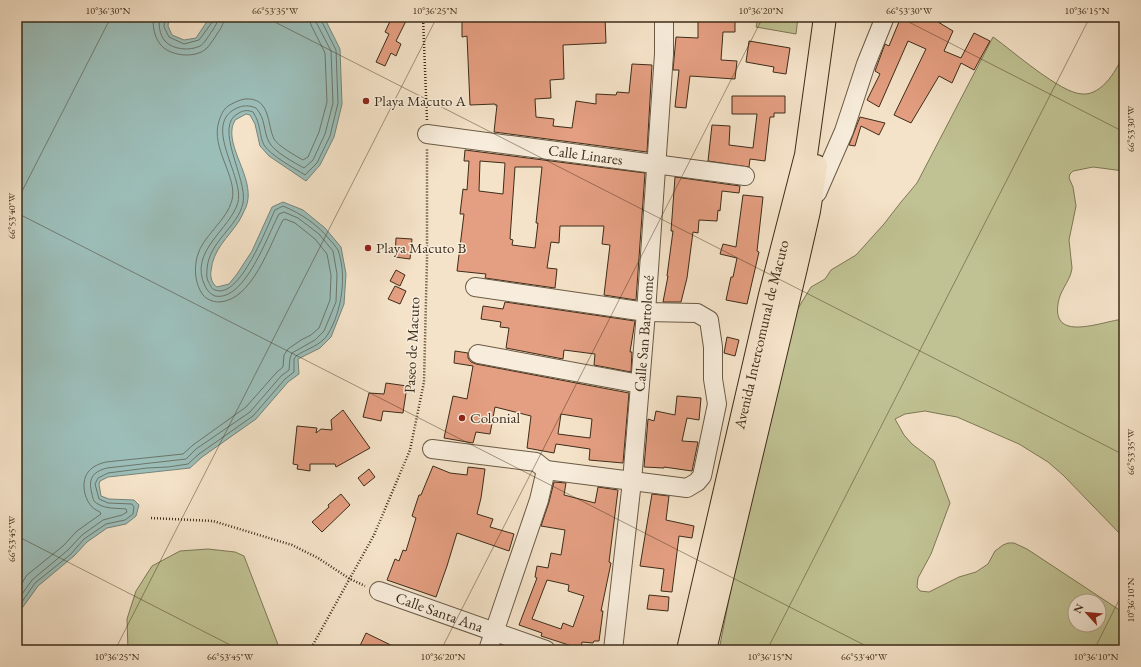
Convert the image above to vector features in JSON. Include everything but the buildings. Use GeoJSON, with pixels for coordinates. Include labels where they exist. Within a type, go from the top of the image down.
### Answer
{"type":"FeatureCollection","features":[{"type":"Feature","properties":{"kind":"main road","name":"Avenida Intercomunal de Macuto"},"geometry":{"type":"LineString","coordinates":[[688,650],[770,295],[806,154],[825,17]]}},
{"type":"Feature","properties":{"kind":"main road","name":"Avenida Intercomunal de Macuto"},"geometry":{"type":"LineString","coordinates":[[706,650],[809,210],[838,17]]}},
{"type":"Feature","properties":{"kind":"street","name":"Calle San Bartolomé"},"geometry":{"type":"LineString","coordinates":[[613,650],[632,481],[646,312],[664,54],[664,17]]}},
{"type":"Feature","properties":{"kind":"street"},"geometry":{"type":"LineString","coordinates":[[809,210],[844,131],[866,64],[885,17]]}},
{"type":"Feature","properties":{"kind":"street","name":"Calle Linares"},"geometry":{"type":"LineString","coordinates":[[427,134],[744,176]]}},
{"type":"Feature","properties":{"kind":"street"},"geometry":{"type":"LineString","coordinates":[[432,450],[536,462],[546,470],[687,488],[697,482],[702,476],[717,404],[713,379],[713,347],[709,320],[697,313],[646,312],[475,287]]}},
{"type":"Feature","properties":{"kind":"street"},"geometry":{"type":"LineString","coordinates":[[478,354],[640,384]]}},
{"type":"Feature","properties":{"kind":"street"},"geometry":{"type":"LineString","coordinates":[[717,404],[743,412]]}},
{"type":"Feature","properties":{"kind":"street"},"geometry":{"type":"LineString","coordinates":[[488,650],[538,500],[546,470]]}},
{"type":"Feature","properties":{"kind":"street","name":"Calle Santa Ana"},"geometry":{"type":"LineString","coordinates":[[379,591],[546,650]]}},
{"type":"Feature","properties":{"kind":"path","name":"Paseo de Macuto"},"geometry":{"type":"LineString","coordinates":[[310,650],[374,535],[410,450],[424,382],[427,259],[427,134],[423,17]]}},
{"type":"Feature","properties":{"kind":"path"},"geometry":{"type":"LineString","coordinates":[[151,518],[213,521],[292,545],[318,558],[350,579]]}},
{"type":"Feature","properties":{"kind":"green space"},"geometry":{"type":"Polygon","coordinates":[[[758,17],[798,17],[796,34],[756,27],[758,17]]]}},
{"type":"Feature","properties":{"kind":"green space"},"geometry":{"type":"Polygon","coordinates":[[[993,37],[1049,79],[1073,92],[1082,94],[1096,91],[1109,80],[1122,58],[1124,51],[1124,171],[1093,167],[1073,171],[1070,174],[1069,178],[1073,187],[1076,206],[1069,240],[1072,268],[1070,276],[1059,299],[1058,313],[1061,322],[1069,326],[1079,327],[1124,319],[1124,538],[1063,475],[1048,462],[1019,444],[957,417],[925,411],[905,414],[895,419],[904,435],[912,444],[934,461],[950,503],[931,554],[918,578],[917,587],[920,591],[929,592],[959,577],[976,572],[988,564],[995,551],[1003,545],[1014,543],[1027,549],[1094,593],[1067,593],[1067,633],[1107,633],[1107,602],[1124,613],[1124,650],[719,650],[771,385],[788,328],[811,287],[825,279],[831,270],[856,255],[884,224],[917,183],[993,37]]]}},
{"type":"Feature","properties":{"kind":"green space"},"geometry":{"type":"Polygon","coordinates":[[[208,549],[235,552],[244,556],[280,650],[128,650],[127,619],[136,591],[152,566],[180,551],[208,549]]]}},
{"type":"Feature","properties":{"kind":"water"},"geometry":{"type":"Polygon","coordinates":[[[17,17],[169,17],[168,26],[172,35],[184,40],[196,38],[210,17],[324,17],[340,49],[342,104],[334,137],[320,165],[306,181],[269,156],[260,146],[255,124],[250,115],[246,114],[235,120],[232,128],[232,138],[248,188],[248,197],[246,207],[240,219],[215,256],[212,263],[211,276],[215,286],[217,287],[229,284],[252,251],[272,207],[283,202],[303,210],[325,228],[341,247],[346,274],[344,304],[331,337],[320,348],[298,359],[299,374],[288,382],[256,419],[202,457],[190,468],[108,477],[100,481],[101,496],[109,499],[134,500],[139,505],[136,516],[126,524],[107,528],[87,542],[74,556],[38,586],[20,611],[20,626],[17,629],[17,17]]]}},
{"type":"Feature","properties":{"kind":"place","name":"Playa Macuto A"},"geometry":{"type":"Point","coordinates":[366,101]}},
{"type":"Feature","properties":{"kind":"place","name":"Playa Macuto B"},"geometry":{"type":"Point","coordinates":[368,248]}},
{"type":"Feature","properties":{"kind":"place","name":"Colonial"},"geometry":{"type":"Point","coordinates":[462,418]}}]}
